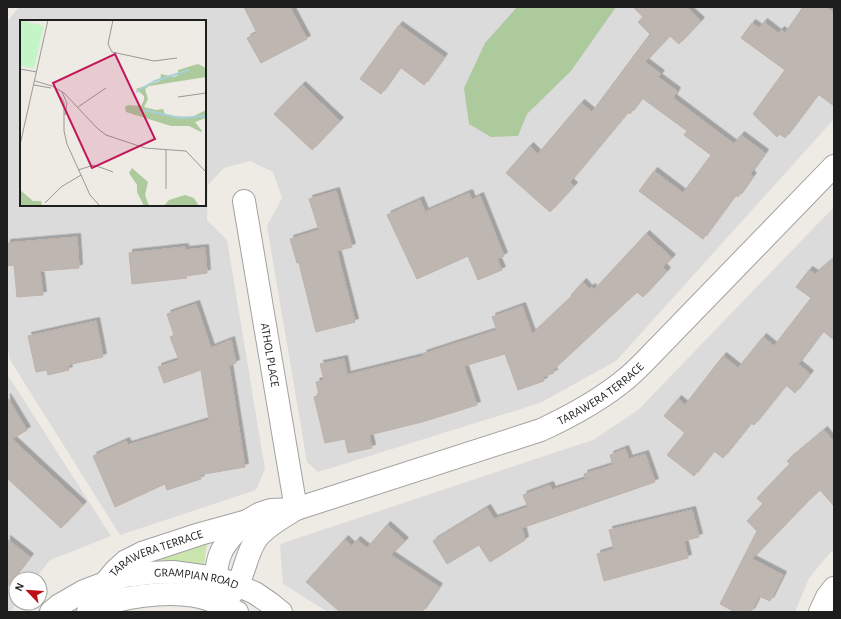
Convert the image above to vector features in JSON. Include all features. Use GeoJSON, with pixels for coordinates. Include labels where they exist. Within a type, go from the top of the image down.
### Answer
{"type":"FeatureCollection","features":[{"type":"Feature","properties":{"kind":"street","name":"TARAWERA TERRACE"},"geometry":{"type":"LineString","coordinates":[[51,612],[58,606],[79,594],[105,583],[115,571],[126,562],[142,554],[247,520],[271,510],[296,509],[541,430],[586,407],[626,378],[645,361],[834,166]]}},
{"type":"Feature","properties":{"kind":"street","name":"ATHOL PLACE"},"geometry":{"type":"LineString","coordinates":[[244,201],[296,509]]}},
{"type":"Feature","properties":{"kind":"street","name":"TARAWERA TERRACE"},"geometry":{"type":"LineString","coordinates":[[229,607],[230,596],[238,585],[250,551],[257,538],[266,529],[296,509]]}},
{"type":"Feature","properties":{"kind":"street","name":"TARAWERA TERRACE"},"geometry":{"type":"LineString","coordinates":[[229,607],[217,592],[217,563],[226,542],[247,520]]}},
{"type":"Feature","properties":{"kind":"street","name":"GRAMPIAN ROAD"},"geometry":{"type":"LineString","coordinates":[[105,583],[125,576],[148,573],[173,572],[216,578],[238,585],[255,593],[281,612]]}},
{"type":"Feature","properties":{"kind":"street"},"geometry":{"type":"LineString","coordinates":[[820,612],[827,597],[834,588]]}},
{"type":"Feature","properties":{"kind":"street","name":"TARAWERA TERRACE"},"geometry":{"type":"LineString","coordinates":[[88,612],[111,603],[137,597],[178,594],[199,597],[229,607]]}},
{"type":"Feature","properties":{"kind":"shaded area"},"geometry":{"type":"Polygon","coordinates":[[[19,7],[834,7],[834,119],[616,361],[540,403],[318,472],[307,462],[267,226],[282,198],[273,172],[250,161],[224,168],[208,185],[207,220],[227,240],[265,469],[256,490],[120,535],[10,360],[7,343],[7,22],[19,7]]]}},
{"type":"Feature","properties":{"kind":"shaded area"},"geometry":{"type":"Polygon","coordinates":[[[834,207],[834,550],[809,578],[795,612],[328,612],[283,584],[280,544],[593,440],[638,410],[834,207]]]}},
{"type":"Feature","properties":{"kind":"shaded area"},"geometry":{"type":"Polygon","coordinates":[[[7,374],[111,536],[50,560],[41,571],[8,571],[8,611],[11,611],[7,612],[7,374]]]}},
{"type":"Feature","properties":{"kind":"green space"},"geometry":{"type":"Polygon","coordinates":[[[517,7],[616,7],[571,71],[527,114],[518,136],[491,137],[469,124],[464,88],[485,43],[517,7]]]}},
{"type":"Feature","properties":{"kind":"green space"},"geometry":{"type":"Polygon","coordinates":[[[209,541],[206,548],[204,567],[151,563],[158,557],[209,541]]]}},
{"type":"Feature","properties":{"kind":"building"},"geometry":{"type":"Polygon","coordinates":[[[244,7],[290,7],[307,39],[261,63],[247,38],[257,33],[244,7]]]}},
{"type":"Feature","properties":{"kind":"building"},"geometry":{"type":"Polygon","coordinates":[[[633,7],[686,7],[701,21],[679,44],[670,36],[645,62],[661,74],[658,77],[677,91],[673,98],[734,144],[741,135],[765,153],[750,174],[753,176],[738,197],[735,195],[703,239],[639,191],[654,171],[683,193],[711,155],[684,135],[687,131],[642,98],[630,114],[628,112],[570,182],[574,186],[550,212],[506,173],[530,146],[538,154],[581,103],[592,112],[650,34],[638,22],[643,17],[633,7]]]}},
{"type":"Feature","properties":{"kind":"building"},"geometry":{"type":"Polygon","coordinates":[[[803,7],[825,7],[834,13],[834,106],[818,94],[785,138],[780,134],[777,137],[753,114],[785,70],[741,38],[752,23],[759,28],[764,22],[778,33],[781,30],[785,33],[803,7]]]}},
{"type":"Feature","properties":{"kind":"building"},"geometry":{"type":"Polygon","coordinates":[[[399,25],[444,57],[424,85],[400,67],[381,94],[360,79],[399,25]]]}},
{"type":"Feature","properties":{"kind":"building"},"geometry":{"type":"Polygon","coordinates":[[[302,85],[340,121],[312,150],[274,114],[302,85]]]}},
{"type":"Feature","properties":{"kind":"building"},"geometry":{"type":"Polygon","coordinates":[[[336,191],[352,247],[337,251],[355,322],[316,332],[299,263],[297,263],[290,239],[319,230],[309,199],[336,191]]]}},
{"type":"Feature","properties":{"kind":"building"},"geometry":{"type":"Polygon","coordinates":[[[469,193],[472,200],[480,196],[504,256],[497,259],[502,270],[478,280],[468,256],[417,279],[387,215],[420,200],[425,212],[469,193]]]}},
{"type":"Feature","properties":{"kind":"building"},"geometry":{"type":"Polygon","coordinates":[[[646,234],[672,258],[663,267],[667,271],[643,297],[637,292],[553,370],[554,373],[543,377],[544,381],[518,390],[505,354],[464,366],[477,405],[422,422],[369,435],[372,448],[348,453],[345,439],[325,443],[314,397],[319,395],[316,382],[324,380],[320,364],[344,359],[347,375],[424,356],[423,354],[497,330],[492,317],[522,306],[532,334],[572,296],[571,295],[583,282],[589,289],[592,287],[594,290],[646,234]]]}},
{"type":"Feature","properties":{"kind":"building"},"geometry":{"type":"Polygon","coordinates":[[[77,237],[79,268],[40,271],[43,295],[17,297],[14,265],[7,266],[7,243],[77,237]]]}},
{"type":"Feature","properties":{"kind":"building"},"geometry":{"type":"Polygon","coordinates":[[[185,247],[185,250],[205,248],[207,273],[186,276],[187,278],[132,284],[129,253],[185,247]]]}},
{"type":"Feature","properties":{"kind":"building"},"geometry":{"type":"Polygon","coordinates":[[[834,258],[834,340],[823,331],[798,364],[810,374],[795,393],[786,385],[754,425],[751,423],[723,458],[714,451],[694,476],[667,455],[685,433],[664,416],[678,399],[685,405],[723,356],[738,368],[763,337],[774,346],[811,298],[796,287],[809,270],[815,274],[834,258]]]}},
{"type":"Feature","properties":{"kind":"building"},"geometry":{"type":"Polygon","coordinates":[[[196,304],[211,348],[231,340],[236,363],[229,366],[245,467],[199,475],[201,479],[167,490],[165,484],[115,507],[93,456],[126,441],[128,445],[209,420],[201,370],[164,383],[158,367],[179,360],[170,337],[174,335],[167,314],[196,304]]]}},
{"type":"Feature","properties":{"kind":"building"},"geometry":{"type":"Polygon","coordinates":[[[96,321],[103,357],[68,365],[69,370],[48,375],[47,370],[36,372],[28,336],[96,321]]]}},
{"type":"Feature","properties":{"kind":"building"},"geometry":{"type":"Polygon","coordinates":[[[7,397],[27,430],[12,439],[83,505],[61,528],[7,478],[7,397]]]}},
{"type":"Feature","properties":{"kind":"building"},"geometry":{"type":"Polygon","coordinates":[[[824,430],[834,442],[834,506],[820,490],[752,559],[783,575],[770,601],[759,596],[751,612],[735,612],[720,604],[757,531],[747,521],[763,504],[757,498],[790,464],[787,461],[824,430]]]}},
{"type":"Feature","properties":{"kind":"building"},"geometry":{"type":"Polygon","coordinates":[[[625,449],[629,459],[645,454],[655,482],[522,528],[525,540],[490,562],[479,545],[447,564],[433,541],[487,508],[494,519],[528,507],[523,495],[550,485],[552,490],[586,479],[584,474],[613,465],[610,455],[625,449]]]}},
{"type":"Feature","properties":{"kind":"building"},"geometry":{"type":"Polygon","coordinates":[[[692,510],[699,537],[684,541],[688,558],[604,581],[597,554],[614,549],[609,530],[692,510]]]}},
{"type":"Feature","properties":{"kind":"building"},"geometry":{"type":"Polygon","coordinates":[[[387,525],[405,541],[391,555],[439,587],[422,612],[340,612],[306,582],[345,539],[352,546],[357,540],[367,548],[387,525]]]}},
{"type":"Feature","properties":{"kind":"building"},"geometry":{"type":"Polygon","coordinates":[[[7,539],[30,557],[19,571],[8,571],[7,587],[7,539]]]}}]}
